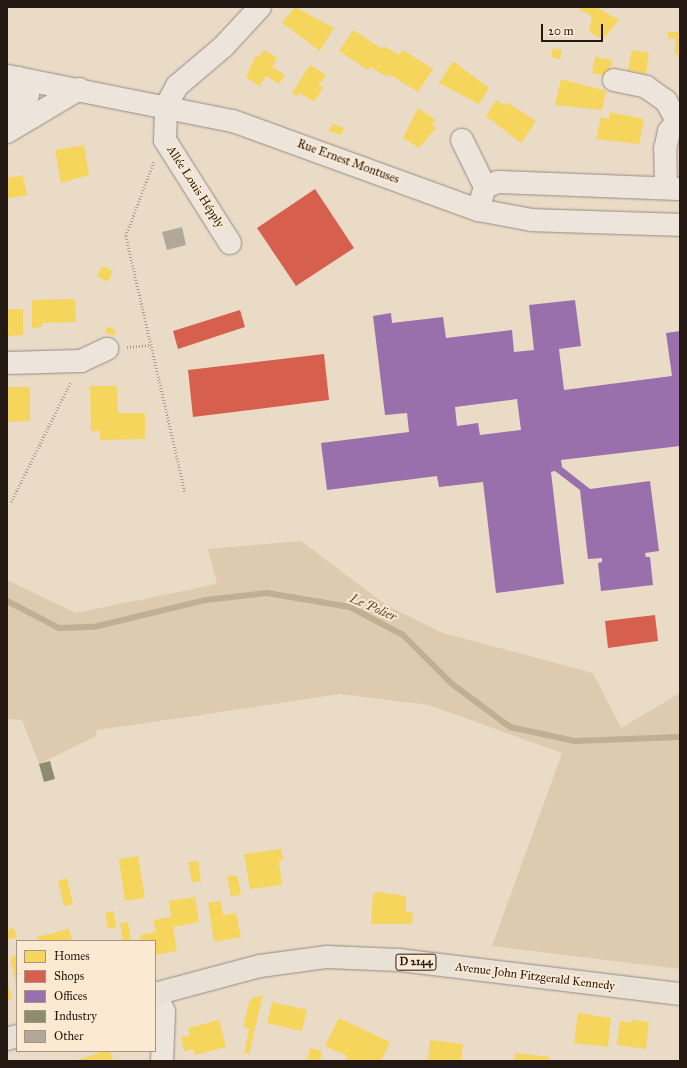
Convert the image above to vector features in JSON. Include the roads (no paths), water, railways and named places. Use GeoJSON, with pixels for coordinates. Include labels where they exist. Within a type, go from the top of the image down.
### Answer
{"type":"FeatureCollection","features":[{"type":"Feature","properties":{"kind":"main road","name":"Avenue John Fitzgerald Kennedy"},"geometry":{"type":"LineString","coordinates":[[156,994],[260,966],[327,957],[399,960],[680,994]]}},
{"type":"Feature","properties":{"kind":"street"},"geometry":{"type":"LineString","coordinates":[[166,106],[177,86],[223,47],[260,7]]}},
{"type":"Feature","properties":{"kind":"street"},"geometry":{"type":"LineString","coordinates":[[485,187],[498,182],[673,188],[665,148],[669,131],[678,120],[666,101],[646,86],[614,80]]}},
{"type":"Feature","properties":{"kind":"street"},"geometry":{"type":"LineString","coordinates":[[7,118],[28,95],[26,87],[11,82]]}},
{"type":"Feature","properties":{"kind":"street","name":"Rue Ernest Montuses"},"geometry":{"type":"LineString","coordinates":[[11,82],[79,89],[233,121],[478,210],[532,220],[680,224]]}},
{"type":"Feature","properties":{"kind":"street"},"geometry":{"type":"LineString","coordinates":[[7,132],[79,89]]}},
{"type":"Feature","properties":{"kind":"street","name":"Allée Louis Hépply"},"geometry":{"type":"LineString","coordinates":[[166,106],[165,140],[230,243]]}},
{"type":"Feature","properties":{"kind":"street"},"geometry":{"type":"LineString","coordinates":[[462,140],[485,187],[478,210]]}},
{"type":"Feature","properties":{"kind":"street"},"geometry":{"type":"LineString","coordinates":[[7,363],[81,361],[107,349]]}},
{"type":"Feature","properties":{"kind":"street"},"geometry":{"type":"LineString","coordinates":[[156,994],[164,1012],[162,1061]]}},
{"type":"Feature","properties":{"kind":"waterway","name":"Le Polier"},"geometry":{"type":"LineString","coordinates":[[7,601],[59,628],[94,627],[206,600],[267,593],[350,607],[403,635],[451,683],[510,727],[575,741],[680,737]]}}]}
